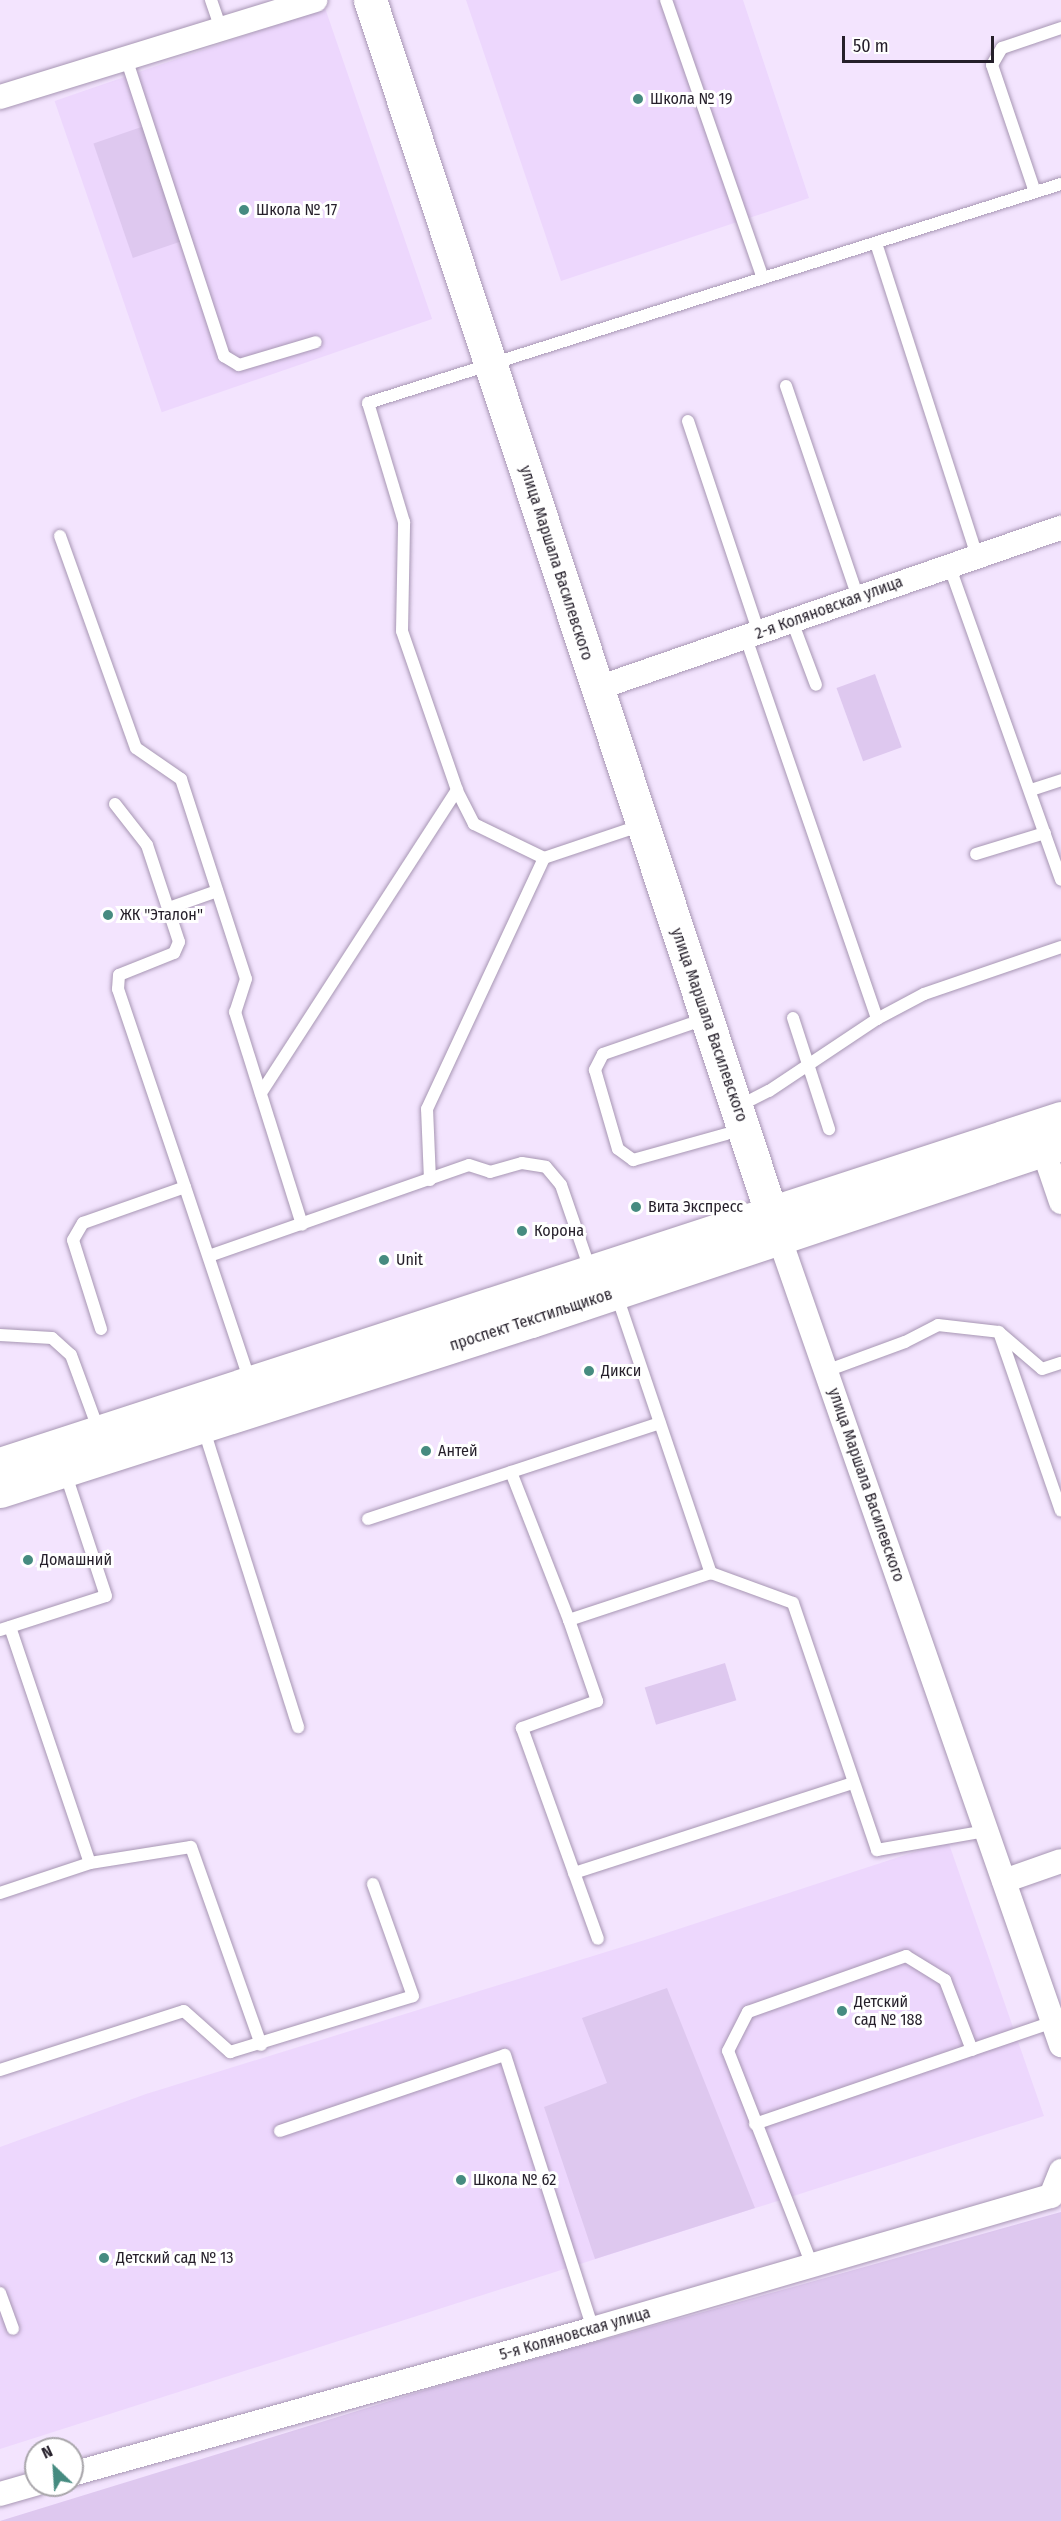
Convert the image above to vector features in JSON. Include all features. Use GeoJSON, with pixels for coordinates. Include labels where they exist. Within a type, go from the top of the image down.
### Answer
{"type":"FeatureCollection","features":[{"type":"Feature","properties":{"kind":"main road","name":"улица Маршала Василевского"},"geometry":{"type":"LineString","coordinates":[[370,0],[598,688],[642,825],[731,1121],[775,1225]]}},
{"type":"Feature","properties":{"kind":"main road","name":"проспект Текстильщиков"},"geometry":{"type":"LineString","coordinates":[[0,1491],[203,1426],[603,1283],[775,1225],[1061,1118]]}},
{"type":"Feature","properties":{"kind":"main road","name":"проспект Текстильщиков"},"geometry":{"type":"LineString","coordinates":[[775,1225],[1052,1146]]}},
{"type":"Feature","properties":{"kind":"main road","name":"проспект Текстильщиков"},"geometry":{"type":"LineString","coordinates":[[0,1464],[251,1382],[603,1283]]}},
{"type":"Feature","properties":{"kind":"street"},"geometry":{"type":"LineString","coordinates":[[0,98],[315,0]]}},
{"type":"Feature","properties":{"kind":"street","name":"2-я Коляновская улица"},"geometry":{"type":"LineString","coordinates":[[598,688],[1061,528]]}},
{"type":"Feature","properties":{"kind":"street"},"geometry":{"type":"LineString","coordinates":[[1052,1146],[1061,1202]]}},
{"type":"Feature","properties":{"kind":"street","name":"улица Маршала Василевского"},"geometry":{"type":"LineString","coordinates":[[775,1225],[1058,2033]]}},
{"type":"Feature","properties":{"kind":"street"},"geometry":{"type":"LineString","coordinates":[[1004,1881],[1061,1861]]}},
{"type":"Feature","properties":{"kind":"street","name":"5-я Коляновская улица"},"geometry":{"type":"LineString","coordinates":[[84,2471],[593,2330],[1051,2196],[1061,2171]]}},
{"type":"Feature","properties":{"kind":"street"},"geometry":{"type":"LineString","coordinates":[[0,2494],[24,2487]]}},
{"type":"Feature","properties":{"kind":"lane"},"geometry":{"type":"LineString","coordinates":[[211,0],[221,29]]}},
{"type":"Feature","properties":{"kind":"lane"},"geometry":{"type":"LineString","coordinates":[[666,0],[763,278]]}},
{"type":"Feature","properties":{"kind":"lane"},"geometry":{"type":"LineString","coordinates":[[1035,192],[992,65],[1002,48],[1061,28]]}},
{"type":"Feature","properties":{"kind":"lane"},"geometry":{"type":"LineString","coordinates":[[126,58],[224,356],[239,365],[316,342]]}},
{"type":"Feature","properties":{"kind":"lane"},"geometry":{"type":"LineString","coordinates":[[642,825],[544,858],[474,824],[457,790],[402,631],[404,522],[368,403],[1061,184]]}},
{"type":"Feature","properties":{"kind":"lane"},"geometry":{"type":"LineString","coordinates":[[876,243],[977,556]]}},
{"type":"Feature","properties":{"kind":"lane"},"geometry":{"type":"LineString","coordinates":[[786,386],[858,597]]}},
{"type":"Feature","properties":{"kind":"lane"},"geometry":{"type":"LineString","coordinates":[[688,421],[753,635],[876,1019]]}},
{"type":"Feature","properties":{"kind":"lane"},"geometry":{"type":"LineString","coordinates":[[60,536],[136,748],[181,779],[246,980],[235,1012],[302,1226]]}},
{"type":"Feature","properties":{"kind":"lane"},"geometry":{"type":"LineString","coordinates":[[949,566],[1061,880]]}},
{"type":"Feature","properties":{"kind":"lane"},"geometry":{"type":"LineString","coordinates":[[792,621],[816,685]]}},
{"type":"Feature","properties":{"kind":"lane"},"geometry":{"type":"LineString","coordinates":[[1030,790],[1061,780]]}},
{"type":"Feature","properties":{"kind":"lane"},"geometry":{"type":"LineString","coordinates":[[261,1093],[457,790]]}},
{"type":"Feature","properties":{"kind":"lane"},"geometry":{"type":"LineString","coordinates":[[115,804],[147,845],[179,942],[174,953],[119,975],[118,988],[251,1382]]}},
{"type":"Feature","properties":{"kind":"lane"},"geometry":{"type":"LineString","coordinates":[[976,854],[1045,833]]}},
{"type":"Feature","properties":{"kind":"lane"},"geometry":{"type":"LineString","coordinates":[[430,1180],[427,1109],[544,858]]}},
{"type":"Feature","properties":{"kind":"lane"},"geometry":{"type":"LineString","coordinates":[[169,908],[217,891]]}},
{"type":"Feature","properties":{"kind":"lane"},"geometry":{"type":"LineString","coordinates":[[690,1024],[603,1054],[595,1070],[618,1149],[633,1160],[731,1121],[809,1063],[876,1019],[924,994],[1061,947]]}},
{"type":"Feature","properties":{"kind":"lane"},"geometry":{"type":"LineString","coordinates":[[793,1018],[829,1129]]}},
{"type":"Feature","properties":{"kind":"lane"},"geometry":{"type":"LineString","coordinates":[[209,1256],[302,1226],[470,1166],[490,1172],[522,1163],[546,1167],[561,1185],[660,1423],[711,1573]]}},
{"type":"Feature","properties":{"kind":"lane"},"geometry":{"type":"LineString","coordinates":[[101,1329],[73,1240],[83,1223],[185,1187]]}},
{"type":"Feature","properties":{"kind":"lane"},"geometry":{"type":"LineString","coordinates":[[826,1371],[905,1342],[938,1325],[999,1332],[1042,1369],[1061,1363]]}},
{"type":"Feature","properties":{"kind":"lane"},"geometry":{"type":"LineString","coordinates":[[999,1332],[1061,1511]]}},
{"type":"Feature","properties":{"kind":"lane"},"geometry":{"type":"LineString","coordinates":[[0,1335],[52,1338],[71,1355],[99,1432]]}},
{"type":"Feature","properties":{"kind":"lane"},"geometry":{"type":"LineString","coordinates":[[368,1519],[660,1423]]}},
{"type":"Feature","properties":{"kind":"lane"},"geometry":{"type":"LineString","coordinates":[[203,1426],[298,1727]]}},
{"type":"Feature","properties":{"kind":"lane"},"geometry":{"type":"LineString","coordinates":[[65,1471],[106,1596],[5,1628],[90,1863]]}},
{"type":"Feature","properties":{"kind":"lane"},"geometry":{"type":"LineString","coordinates":[[512,1472],[597,1701],[522,1728],[598,1939]]}},
{"type":"Feature","properties":{"kind":"lane"},"geometry":{"type":"LineString","coordinates":[[568,1620],[711,1573],[793,1603],[877,1850],[986,1831]]}},
{"type":"Feature","properties":{"kind":"lane"},"geometry":{"type":"LineString","coordinates":[[574,1873],[854,1783]]}},
{"type":"Feature","properties":{"kind":"lane"},"geometry":{"type":"LineString","coordinates":[[0,1893],[90,1863],[191,1847],[261,2045]]}},
{"type":"Feature","properties":{"kind":"lane"},"geometry":{"type":"LineString","coordinates":[[0,2070],[184,2011],[230,2052],[261,2045],[413,1996],[373,1884]]}},
{"type":"Feature","properties":{"kind":"lane"},"geometry":{"type":"LineString","coordinates":[[812,2265],[728,2051],[748,2012],[906,1956],[945,1980],[972,2050]]}},
{"type":"Feature","properties":{"kind":"lane"},"geometry":{"type":"LineString","coordinates":[[755,2124],[972,2050],[1058,2033]]}},
{"type":"Feature","properties":{"kind":"lane"},"geometry":{"type":"LineString","coordinates":[[280,2131],[505,2055],[593,2330]]}},
{"type":"Feature","properties":{"kind":"lane"},"geometry":{"type":"LineString","coordinates":[[0,2293],[13,2329]]}},
{"type":"Feature","properties":{"kind":"shaded area","name":"Школа № 19"},"geometry":{"type":"Polygon","coordinates":[[[466,0],[743,0],[809,198],[561,281],[466,0]]]}},
{"type":"Feature","properties":{"kind":"shaded area","name":"Школа № 17"},"geometry":{"type":"Polygon","coordinates":[[[325,8],[432,319],[162,412],[55,101],[325,8]]]}},
{"type":"Feature","properties":{"kind":"shaded area"},"geometry":{"type":"Polygon","coordinates":[[[153,123],[192,237],[133,258],[93,144],[153,123]]]}},
{"type":"Feature","properties":{"kind":"shaded area"},"geometry":{"type":"Polygon","coordinates":[[[875,674],[902,747],[863,761],[836,688],[875,674]]]}},
{"type":"Feature","properties":{"kind":"shaded area"},"geometry":{"type":"Polygon","coordinates":[[[725,1663],[736,1700],[656,1725],[645,1688],[725,1663]]]}},
{"type":"Feature","properties":{"kind":"shaded area"},"geometry":{"type":"Polygon","coordinates":[[[948,1841],[1044,2116],[38,2437],[24,2437],[24,2441],[0,2449],[0,2147],[146,2094],[648,1939],[948,1841]]]}},
{"type":"Feature","properties":{"kind":"shaded area"},"geometry":{"type":"Polygon","coordinates":[[[667,1988],[755,2208],[595,2259],[544,2107],[607,2083],[582,2018],[667,1988]]]}},
{"type":"Feature","properties":{"kind":"shaded area"},"geometry":{"type":"Polygon","coordinates":[[[1061,2212],[1061,2521],[0,2521],[435,2387],[1061,2212]]]}},
{"type":"Feature","properties":{"kind":"place","name":"Школа № 19"},"geometry":{"type":"Point","coordinates":[638,99]}},
{"type":"Feature","properties":{"kind":"place","name":"Школа № 17"},"geometry":{"type":"Point","coordinates":[244,210]}},
{"type":"Feature","properties":{"kind":"place","name":"ЖК \"Эталон\""},"geometry":{"type":"Point","coordinates":[108,915]}},
{"type":"Feature","properties":{"kind":"place","name":"Вита Экспресс"},"geometry":{"type":"Point","coordinates":[636,1207]}},
{"type":"Feature","properties":{"kind":"place","name":"Корона"},"geometry":{"type":"Point","coordinates":[522,1231]}},
{"type":"Feature","properties":{"kind":"place","name":"Unit"},"geometry":{"type":"Point","coordinates":[384,1260]}},
{"type":"Feature","properties":{"kind":"place","name":"Дикси"},"geometry":{"type":"Point","coordinates":[589,1371]}},
{"type":"Feature","properties":{"kind":"place","name":"Антей"},"geometry":{"type":"Point","coordinates":[426,1451]}},
{"type":"Feature","properties":{"kind":"place","name":"Домашний"},"geometry":{"type":"Point","coordinates":[28,1560]}},
{"type":"Feature","properties":{"kind":"place","name":"Детский сад № 188"},"geometry":{"type":"Point","coordinates":[842,2011]}},
{"type":"Feature","properties":{"kind":"place","name":"Школа № 62"},"geometry":{"type":"Point","coordinates":[461,2180]}},
{"type":"Feature","properties":{"kind":"place","name":"Детский сад № 13"},"geometry":{"type":"Point","coordinates":[104,2258]}}]}
